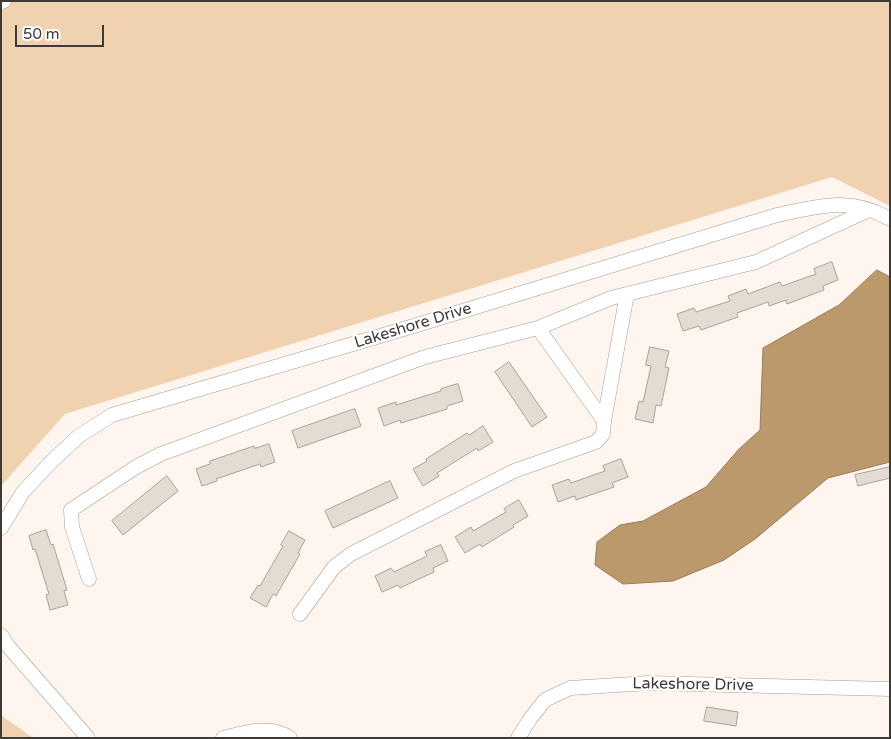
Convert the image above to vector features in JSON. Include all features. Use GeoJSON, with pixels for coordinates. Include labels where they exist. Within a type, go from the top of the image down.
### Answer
{"type":"FeatureCollection","features":[{"type":"Feature","properties":{"kind":"street","name":"Lakeshore Drive"},"geometry":{"type":"LineString","coordinates":[[1,528],[23,492],[52,461],[79,436],[112,415],[398,331],[777,215],[823,205],[852,205],[878,213],[890,220]]}},
{"type":"Feature","properties":{"kind":"street","name":"Lakeshore Drive"},"geometry":{"type":"LineString","coordinates":[[89,579],[72,527],[71,510],[136,467],[161,454],[425,357],[538,328],[611,298],[756,262],[868,210]]}},
{"type":"Feature","properties":{"kind":"street"},"geometry":{"type":"LineString","coordinates":[[300,614],[334,567],[351,554],[514,471],[596,442],[603,434],[627,294]]}},
{"type":"Feature","properties":{"kind":"street"},"geometry":{"type":"LineString","coordinates":[[538,328],[604,422]]}},
{"type":"Feature","properties":{"kind":"street"},"geometry":{"type":"LineString","coordinates":[[1,635],[8,646],[88,738]]}},
{"type":"Feature","properties":{"kind":"street","name":"Lakeshore Drive"},"geometry":{"type":"LineString","coordinates":[[518,738],[545,700],[570,688],[650,683],[890,689]]}},
{"type":"Feature","properties":{"kind":"street"},"geometry":{"type":"LineString","coordinates":[[223,738],[258,730],[285,734],[290,738]]}},
{"type":"Feature","properties":{"kind":"shaded area"},"geometry":{"type":"Polygon","coordinates":[[[1,1],[890,1],[890,206],[832,177],[65,414],[1,486],[1,1]]]}},
{"type":"Feature","properties":{"kind":"shaded area"},"geometry":{"type":"Polygon","coordinates":[[[877,270],[890,277],[890,462],[828,478],[755,539],[724,560],[673,581],[623,584],[595,565],[597,542],[620,525],[643,521],[706,487],[739,449],[760,430],[763,348],[839,305],[877,270]]]}},
{"type":"Feature","properties":{"kind":"shaded area"},"geometry":{"type":"Polygon","coordinates":[[[1,715],[33,738],[1,738],[1,715]]]}},
{"type":"Feature","properties":{"kind":"building"},"geometry":{"type":"Polygon","coordinates":[[[832,262],[838,280],[823,286],[824,290],[787,304],[786,300],[769,306],[768,302],[737,313],[738,317],[701,330],[699,326],[683,331],[677,314],[694,308],[696,312],[730,301],[728,296],[746,289],[748,294],[780,282],[782,286],[816,274],[814,269],[832,262]]]}},
{"type":"Feature","properties":{"kind":"building"},"geometry":{"type":"Polygon","coordinates":[[[650,347],[669,351],[665,367],[669,368],[661,406],[656,405],[653,423],[635,419],[639,401],[643,402],[651,366],[646,365],[650,347]]]}},
{"type":"Feature","properties":{"kind":"building"},"geometry":{"type":"Polygon","coordinates":[[[509,362],[547,417],[532,427],[495,372],[509,362]]]}},
{"type":"Feature","properties":{"kind":"building"},"geometry":{"type":"Polygon","coordinates":[[[458,384],[463,401],[447,406],[447,409],[401,423],[400,420],[384,426],[378,408],[396,402],[396,405],[458,384]]]}},
{"type":"Feature","properties":{"kind":"building"},"geometry":{"type":"Polygon","coordinates":[[[355,409],[361,426],[298,448],[292,431],[355,409]]]}},
{"type":"Feature","properties":{"kind":"building"},"geometry":{"type":"Polygon","coordinates":[[[483,426],[493,442],[478,451],[477,448],[437,473],[439,476],[423,486],[413,469],[467,433],[469,435],[483,426]]]}},
{"type":"Feature","properties":{"kind":"building"},"geometry":{"type":"Polygon","coordinates":[[[269,444],[275,462],[261,467],[260,464],[216,479],[217,481],[202,486],[196,469],[210,464],[210,461],[254,446],[255,448],[269,444]]]}},
{"type":"Feature","properties":{"kind":"building"},"geometry":{"type":"Polygon","coordinates":[[[621,459],[628,477],[612,483],[614,487],[576,500],[575,496],[558,502],[552,485],[569,479],[571,483],[605,471],[603,466],[621,459]]]}},
{"type":"Feature","properties":{"kind":"building"},"geometry":{"type":"Polygon","coordinates":[[[890,467],[890,478],[858,486],[855,475],[890,467]]]}},
{"type":"Feature","properties":{"kind":"building"},"geometry":{"type":"Polygon","coordinates":[[[167,476],[178,491],[123,535],[112,521],[167,476]]]}},
{"type":"Feature","properties":{"kind":"building"},"geometry":{"type":"Polygon","coordinates":[[[390,481],[398,498],[333,528],[325,511],[390,481]]]}},
{"type":"Feature","properties":{"kind":"building"},"geometry":{"type":"Polygon","coordinates":[[[519,500],[528,516],[482,547],[480,544],[465,553],[455,537],[471,527],[473,531],[506,512],[504,509],[519,500]]]}},
{"type":"Feature","properties":{"kind":"building"},"geometry":{"type":"Polygon","coordinates":[[[46,530],[51,545],[53,544],[67,590],[64,591],[68,605],[50,610],[46,595],[49,594],[29,536],[46,530]]]}},
{"type":"Feature","properties":{"kind":"building"},"geometry":{"type":"Polygon","coordinates":[[[289,531],[305,540],[298,553],[300,554],[276,596],[273,594],[266,607],[250,598],[258,585],[260,586],[283,546],[281,545],[289,531]]]}},
{"type":"Feature","properties":{"kind":"building"},"geometry":{"type":"Polygon","coordinates":[[[441,545],[448,561],[433,568],[434,572],[400,588],[398,585],[382,592],[375,576],[391,568],[394,572],[427,556],[425,552],[441,545]]]}},
{"type":"Feature","properties":{"kind":"building"},"geometry":{"type":"Polygon","coordinates":[[[707,707],[738,712],[736,726],[704,721],[707,707]]]}}]}
